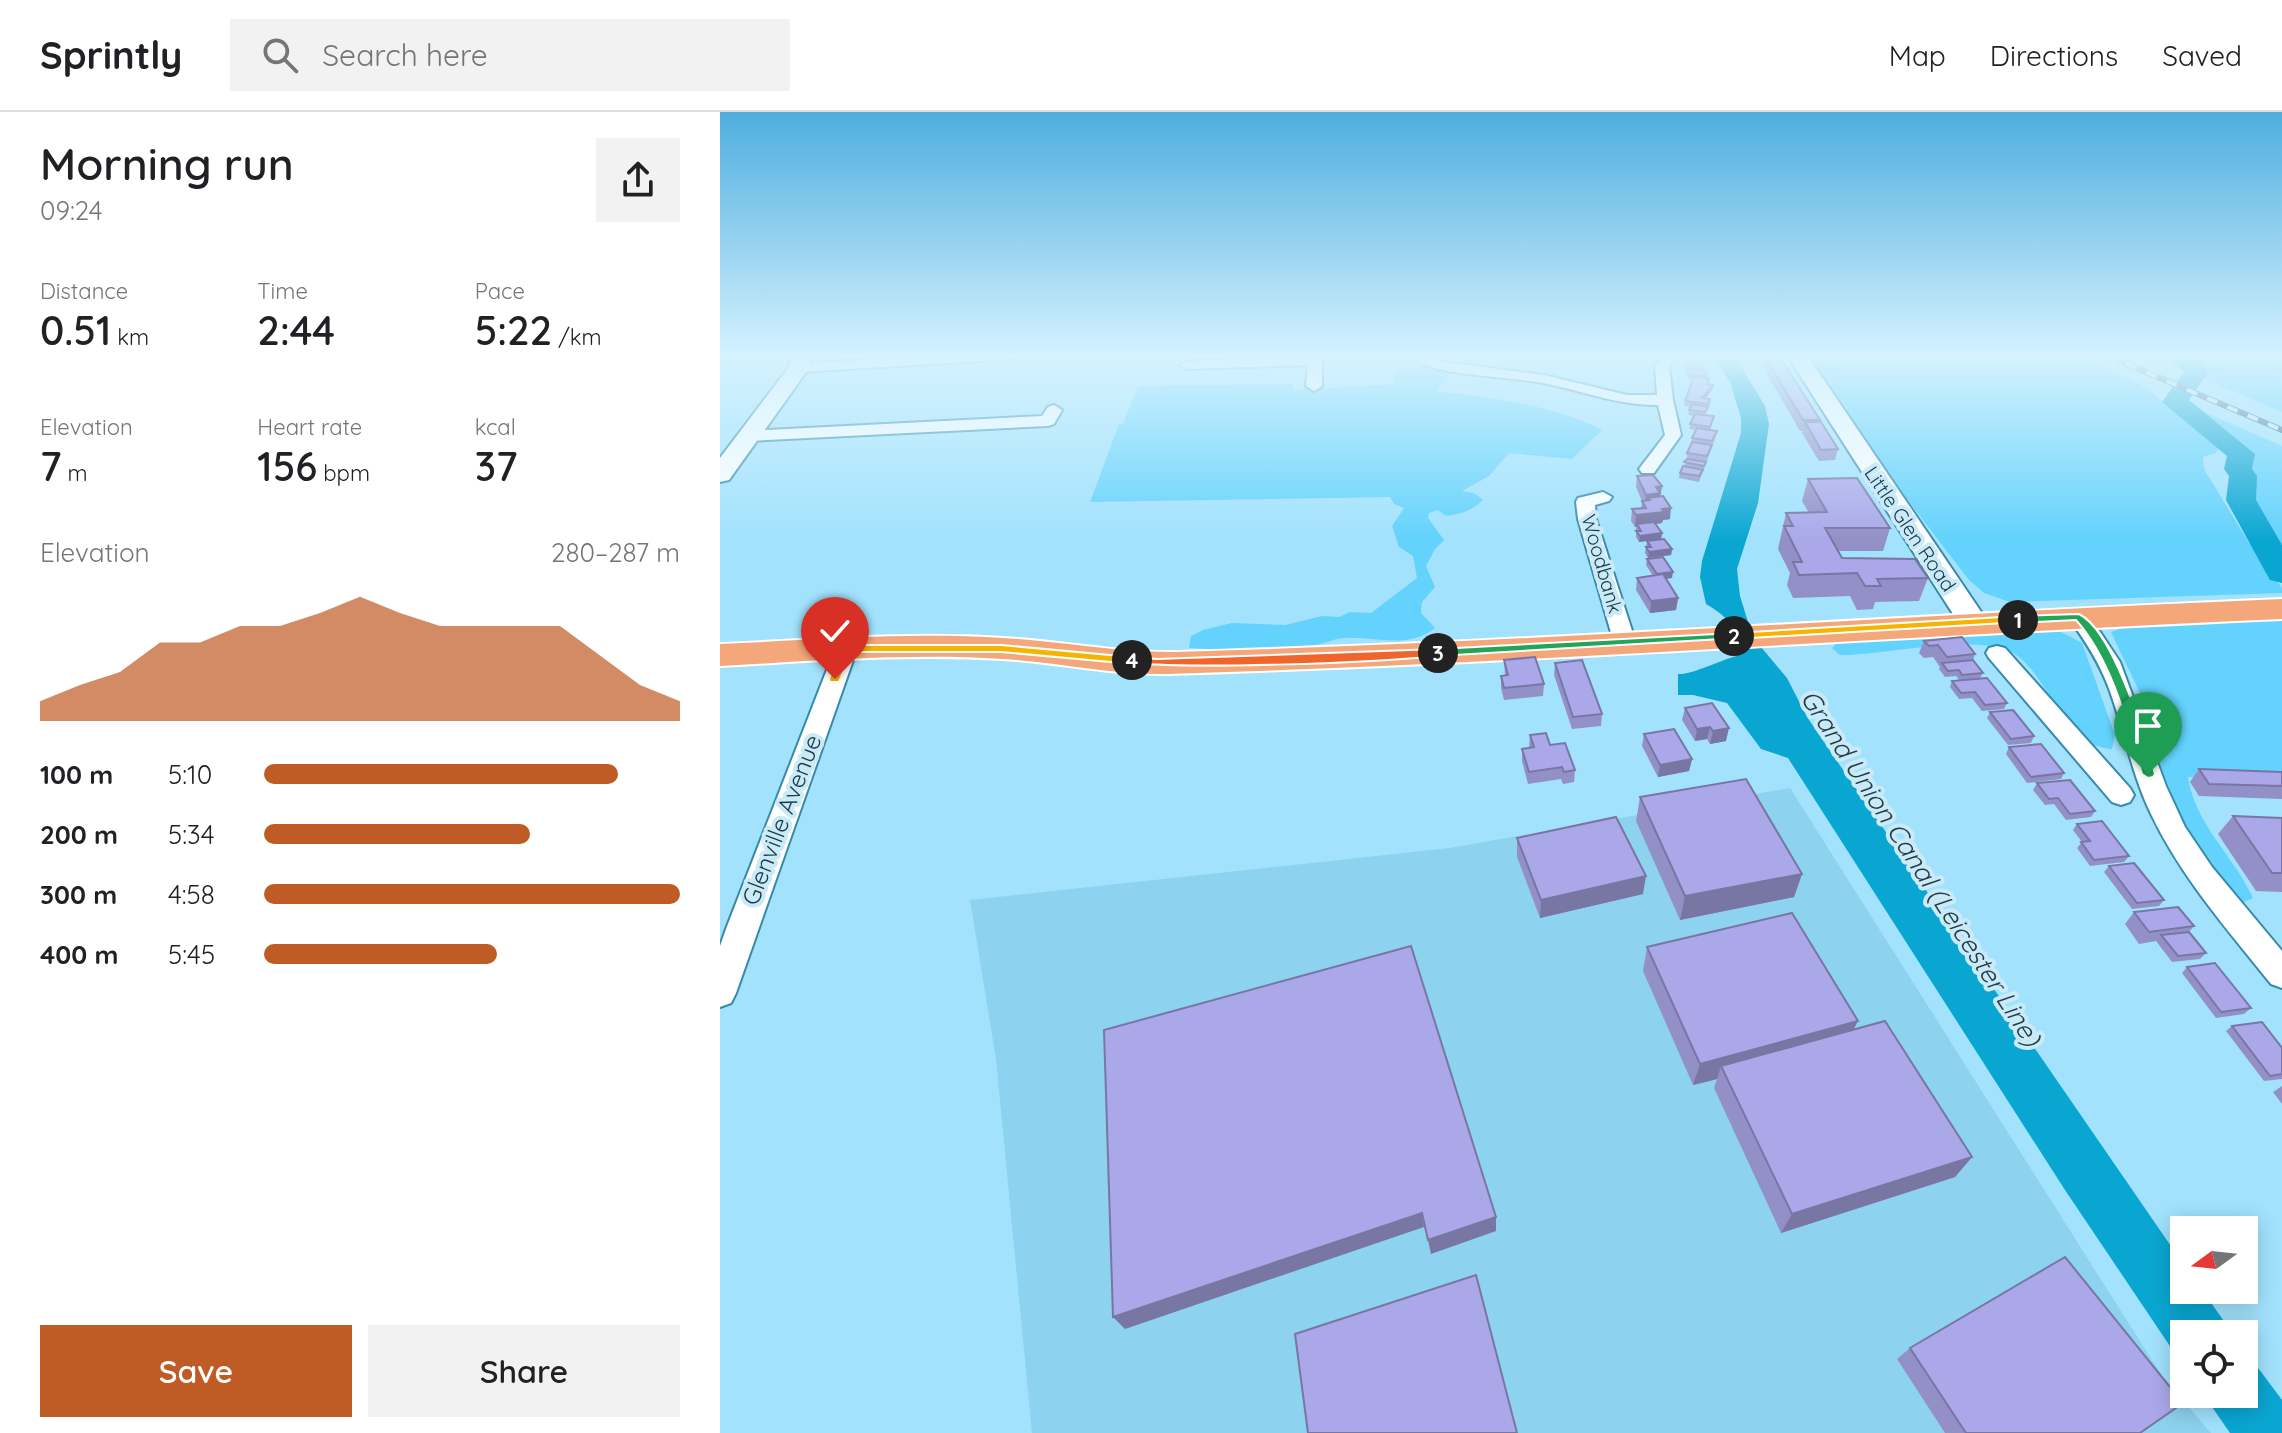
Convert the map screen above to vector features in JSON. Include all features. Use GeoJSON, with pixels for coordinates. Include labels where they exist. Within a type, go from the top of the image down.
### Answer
{"type":"FeatureCollection","features":[{"type":"Feature","properties":{"kind":"main road"},"geometry":{"type":"LineString","coordinates":[[720,475],[762,417]]}},
{"type":"Feature","properties":{"kind":"main road","name":"Little Glen Road"},"geometry":{"type":"LineString","coordinates":[[1838,417],[1973,622]]}},
{"type":"Feature","properties":{"kind":"main road"},"geometry":{"type":"LineString","coordinates":[[720,655],[846,649],[1001,648],[1157,663],[1342,658],[1973,622],[2282,609]]}},
{"type":"Feature","properties":{"kind":"street"},"geometry":{"type":"LineString","coordinates":[[1648,469],[1673,435],[1669,417]]}},
{"type":"Feature","properties":{"kind":"street"},"geometry":{"type":"LineString","coordinates":[[749,436],[1048,420]]}},
{"type":"Feature","properties":{"kind":"street","name":"Woodbank"},"geometry":{"type":"LineString","coordinates":[[1603,497],[1585,502],[1587,519],[1625,643]]}},
{"type":"Feature","properties":{"kind":"street"},"geometry":{"type":"LineString","coordinates":[[2079,617],[2104,648],[2163,812],[2186,850],[2282,974]]}},
{"type":"Feature","properties":{"kind":"street","name":"Glenville Avenue"},"geometry":{"type":"LineString","coordinates":[[720,993],[846,649]]}},
{"type":"Feature","properties":{"kind":"street"},"geometry":{"type":"LineString","coordinates":[[1997,653],[2024,673],[2121,795]]}},
{"type":"Feature","properties":{"kind":"street"},"geometry":{"type":"LineString","coordinates":[[2092,761],[2148,774]]}},
{"type":"Feature","properties":{"kind":"shaded area"},"geometry":{"type":"Polygon","coordinates":[[[1126,417],[1570,417],[1602,430],[1572,459],[1509,453],[1489,476],[1462,491],[1474,493],[1483,500],[1479,504],[1452,515],[1446,516],[1438,510],[1429,513],[1428,518],[1444,540],[1426,566],[1435,587],[1422,602],[1421,613],[1435,628],[1424,635],[1402,640],[1345,638],[1314,645],[1220,649],[1189,648],[1191,636],[1232,623],[1285,625],[1322,616],[1339,617],[1350,612],[1371,613],[1417,578],[1413,556],[1399,547],[1392,526],[1404,508],[1394,504],[1390,497],[1090,502],[1119,424],[1123,424],[1126,417]]]}},
{"type":"Feature","properties":{"kind":"shaded area"},"geometry":{"type":"Polygon","coordinates":[[[1741,417],[1767,417],[1769,424],[1758,503],[1737,569],[1740,596],[1748,622],[1761,647],[1787,678],[1807,717],[2170,1245],[2170,1304],[2212,1304],[2223,1320],[2170,1320],[2170,1346],[2065,1190],[1788,758],[1761,749],[1727,703],[1693,695],[1678,695],[1678,674],[1737,656],[1739,647],[1735,632],[1720,613],[1706,604],[1700,577],[1702,561],[1741,433],[1741,417]]]}},
{"type":"Feature","properties":{"kind":"shaded area"},"geometry":{"type":"Polygon","coordinates":[[[1847,417],[2181,417],[2215,439],[2220,446],[2216,453],[2203,457],[2204,469],[2249,543],[2282,588],[2282,593],[2010,602],[1984,593],[1969,580],[1847,417]]]}},
{"type":"Feature","properties":{"kind":"shaded area"},"geometry":{"type":"Polygon","coordinates":[[[2198,417],[2215,417],[2282,446],[2282,553],[2238,488],[2237,476],[2247,460],[2245,451],[2198,417]]]}},
{"type":"Feature","properties":{"kind":"shaded area"},"geometry":{"type":"Polygon","coordinates":[[[2282,617],[2282,778],[2188,777],[2198,810],[2253,898],[2242,903],[2229,896],[2179,814],[2153,745],[2141,695],[2111,632],[2128,626],[2282,617]]]}},
{"type":"Feature","properties":{"kind":"shaded area"},"geometry":{"type":"Polygon","coordinates":[[[2061,632],[2082,643],[2115,735],[2112,749],[2093,744],[2078,734],[2034,672],[2022,659],[2007,650],[1971,644],[1840,655],[1832,648],[1838,642],[2061,632]]]}},
{"type":"Feature","properties":{"kind":"shaded area"},"geometry":{"type":"Polygon","coordinates":[[[1790,788],[2170,1385],[2170,1408],[2190,1408],[2211,1433],[1032,1433],[996,1059],[970,900],[1450,848],[1790,788]]]}},
{"type":"Feature","properties":{"kind":"shaded area"},"geometry":{"type":"Polygon","coordinates":[[[2258,1368],[2282,1400],[2282,1433],[2230,1433],[2213,1408],[2258,1408],[2258,1368]]]}},
{"type":"Feature","properties":{"kind":"building"},"geometry":{"type":"Polygon","coordinates":[[[1694,417],[1714,417],[1710,427],[1690,424],[1694,417]]]}},
{"type":"Feature","properties":{"kind":"building"},"geometry":{"type":"Polygon","coordinates":[[[1801,417],[1818,417],[1820,420],[1803,420],[1801,417]]]}},
{"type":"Feature","properties":{"kind":"building"},"geometry":{"type":"Polygon","coordinates":[[[1805,422],[1821,422],[1838,449],[1821,450],[1805,422]]]}},
{"type":"Feature","properties":{"kind":"building"},"geometry":{"type":"Polygon","coordinates":[[[1697,428],[1717,431],[1712,441],[1692,438],[1697,428]]]}},
{"type":"Feature","properties":{"kind":"building"},"geometry":{"type":"Polygon","coordinates":[[[1692,442],[1712,445],[1707,456],[1687,453],[1692,442]]]}},
{"type":"Feature","properties":{"kind":"building"},"geometry":{"type":"Polygon","coordinates":[[[1687,459],[1706,462],[1704,466],[1684,462],[1687,459]]]}},
{"type":"Feature","properties":{"kind":"building"},"geometry":{"type":"Polygon","coordinates":[[[1683,466],[1703,470],[1699,476],[1680,473],[1683,466]]]}},
{"type":"Feature","properties":{"kind":"building"},"geometry":{"type":"Polygon","coordinates":[[[1653,475],[1662,486],[1656,487],[1660,493],[1646,495],[1637,476],[1653,475]]]}},
{"type":"Feature","properties":{"kind":"building"},"geometry":{"type":"Polygon","coordinates":[[[1857,478],[1890,528],[1825,528],[1842,558],[1915,559],[1928,578],[1877,579],[1881,586],[1865,586],[1857,573],[1799,575],[1793,562],[1802,562],[1784,526],[1793,526],[1786,513],[1827,512],[1808,479],[1857,478]]]}},
{"type":"Feature","properties":{"kind":"building"},"geometry":{"type":"Polygon","coordinates":[[[1663,496],[1671,508],[1662,509],[1664,512],[1636,515],[1632,509],[1646,508],[1642,501],[1663,496]]]}},
{"type":"Feature","properties":{"kind":"building"},"geometry":{"type":"Polygon","coordinates":[[[1654,522],[1662,533],[1640,536],[1636,531],[1641,531],[1637,524],[1654,522]]]}},
{"type":"Feature","properties":{"kind":"building"},"geometry":{"type":"Polygon","coordinates":[[[1664,539],[1672,549],[1649,552],[1646,547],[1651,547],[1647,541],[1664,539]]]}},
{"type":"Feature","properties":{"kind":"building"},"geometry":{"type":"Polygon","coordinates":[[[1663,557],[1673,572],[1657,574],[1647,559],[1663,557]]]}},
{"type":"Feature","properties":{"kind":"building"},"geometry":{"type":"Polygon","coordinates":[[[1663,574],[1678,598],[1651,601],[1637,578],[1663,574]]]}},
{"type":"Feature","properties":{"kind":"building"},"geometry":{"type":"Polygon","coordinates":[[[1962,637],[1975,654],[1947,657],[1938,645],[1929,646],[1924,641],[1962,637]]]}},
{"type":"Feature","properties":{"kind":"building"},"geometry":{"type":"Polygon","coordinates":[[[1535,657],[1544,684],[1504,688],[1501,676],[1508,675],[1504,660],[1535,657]]]}},
{"type":"Feature","properties":{"kind":"building"},"geometry":{"type":"Polygon","coordinates":[[[1582,660],[1602,714],[1573,717],[1555,663],[1582,660]]]}},
{"type":"Feature","properties":{"kind":"building"},"geometry":{"type":"Polygon","coordinates":[[[1973,660],[1983,673],[1962,675],[1959,670],[1948,671],[1942,663],[1973,660]]]}},
{"type":"Feature","properties":{"kind":"building"},"geometry":{"type":"Polygon","coordinates":[[[1987,678],[2007,703],[1985,705],[1975,692],[1961,693],[1952,681],[1987,678]]]}},
{"type":"Feature","properties":{"kind":"building"},"geometry":{"type":"Polygon","coordinates":[[[1712,703],[1729,728],[1713,731],[1710,727],[1697,729],[1685,708],[1712,703]]]}},
{"type":"Feature","properties":{"kind":"building"},"geometry":{"type":"Polygon","coordinates":[[[2013,710],[2034,736],[2011,739],[1990,712],[2013,710]]]}},
{"type":"Feature","properties":{"kind":"building"},"geometry":{"type":"Polygon","coordinates":[[[1674,729],[1692,759],[1660,765],[1644,734],[1674,729]]]}},
{"type":"Feature","properties":{"kind":"building"},"geometry":{"type":"Polygon","coordinates":[[[1546,733],[1550,745],[1565,743],[1575,770],[1564,772],[1562,767],[1529,772],[1522,749],[1534,747],[1530,735],[1546,733]]]}},
{"type":"Feature","properties":{"kind":"building"},"geometry":{"type":"Polygon","coordinates":[[[2041,744],[2064,773],[2031,777],[2009,747],[2041,744]]]}},
{"type":"Feature","properties":{"kind":"building"},"geometry":{"type":"Polygon","coordinates":[[[2199,769],[2282,772],[2282,786],[2209,784],[2199,769]]]}},
{"type":"Feature","properties":{"kind":"building"},"geometry":{"type":"Polygon","coordinates":[[[1746,779],[1802,874],[1685,896],[1640,797],[1746,779]]]}},
{"type":"Feature","properties":{"kind":"building"},"geometry":{"type":"Polygon","coordinates":[[[2070,780],[2095,811],[2070,814],[2058,798],[2049,799],[2037,783],[2070,780]]]}},
{"type":"Feature","properties":{"kind":"building"},"geometry":{"type":"Polygon","coordinates":[[[2233,816],[2282,818],[2282,873],[2272,873],[2233,816]]]}},
{"type":"Feature","properties":{"kind":"building"},"geometry":{"type":"Polygon","coordinates":[[[1616,817],[1646,876],[1541,900],[1517,838],[1616,817]]]}},
{"type":"Feature","properties":{"kind":"building"},"geometry":{"type":"Polygon","coordinates":[[[2102,821],[2129,856],[2094,860],[2081,842],[2090,841],[2077,824],[2102,821]]]}},
{"type":"Feature","properties":{"kind":"building"},"geometry":{"type":"Polygon","coordinates":[[[2134,863],[2164,900],[2137,903],[2109,866],[2134,863]]]}},
{"type":"Feature","properties":{"kind":"building"},"geometry":{"type":"Polygon","coordinates":[[[2178,907],[2194,926],[2149,932],[2134,912],[2178,907]]]}},
{"type":"Feature","properties":{"kind":"building"},"geometry":{"type":"Polygon","coordinates":[[[1792,913],[1858,1021],[1700,1064],[1647,947],[1792,913]]]}},
{"type":"Feature","properties":{"kind":"building"},"geometry":{"type":"Polygon","coordinates":[[[2189,932],[2206,953],[2178,956],[2161,935],[2189,932]]]}},
{"type":"Feature","properties":{"kind":"building"},"geometry":{"type":"Polygon","coordinates":[[[1411,946],[1496,1217],[1428,1240],[1422,1213],[1113,1317],[1104,1030],[1411,946]]]}},
{"type":"Feature","properties":{"kind":"building"},"geometry":{"type":"Polygon","coordinates":[[[2215,963],[2251,1008],[2221,1012],[2187,967],[2215,963]]]}},
{"type":"Feature","properties":{"kind":"building"},"geometry":{"type":"Polygon","coordinates":[[[1885,1021],[1972,1157],[1792,1214],[1721,1066],[1885,1021]]]}},
{"type":"Feature","properties":{"kind":"building"},"geometry":{"type":"Polygon","coordinates":[[[2262,1022],[2282,1048],[2282,1074],[2270,1076],[2232,1026],[2262,1022]]]}},
{"type":"Feature","properties":{"kind":"building"},"geometry":{"type":"Polygon","coordinates":[[[2065,1257],[2170,1387],[2170,1408],[2176,1408],[2140,1433],[1966,1433],[1910,1348],[2065,1257]]]}},
{"type":"Feature","properties":{"kind":"building"},"geometry":{"type":"Polygon","coordinates":[[[1476,1275],[1517,1433],[1308,1433],[1295,1334],[1476,1275]]]}},
{"type":"Feature","properties":{"kind":"waterway"},"geometry":{"type":"LineString","coordinates":[[2194,417],[2241,454],[2238,469],[2243,476],[2241,500],[2282,573]]}},
{"type":"Feature","properties":{"kind":"railway"},"geometry":{"type":"LineString","coordinates":[[2251,417],[2282,430]]}},
{"type":"Feature","properties":{"kind":"route"},"geometry":{"type":"LineString","coordinates":[[835,679],[846,649],[1001,648],[1157,663],[1342,658],[2079,617],[2104,648],[2131,716],[2148,774]]}},
{"type":"Feature","properties":{"kind":"water label","name":"Grand Union Canal (Leicester Line)"},"geometry":{"type":"Point","coordinates":[1921,868]}}]}
